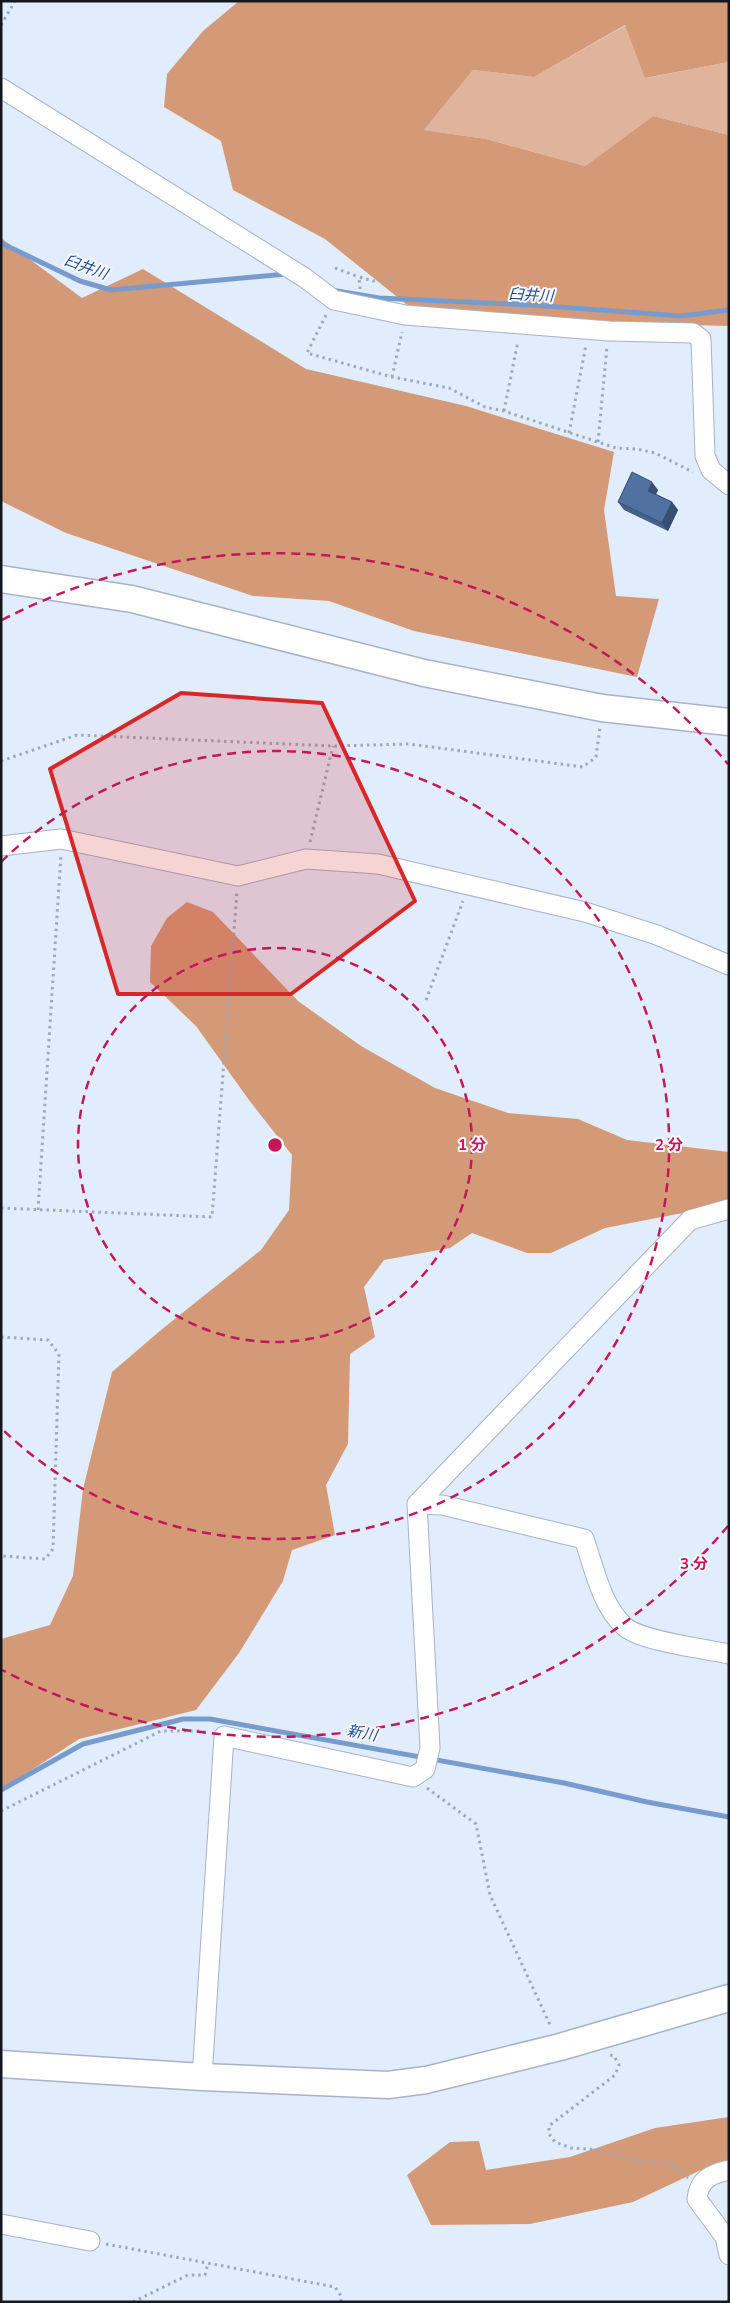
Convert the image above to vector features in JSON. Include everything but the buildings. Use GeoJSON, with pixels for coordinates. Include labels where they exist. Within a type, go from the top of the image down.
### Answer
{"type":"FeatureCollection","features":[{"type":"Feature","properties":{"kind":"street"},"geometry":{"type":"LineString","coordinates":[[1,88],[297,272],[334,300],[405,315],[589,330],[693,334],[701,339],[705,456],[710,470],[729,485]]}},
{"type":"Feature","properties":{"kind":"street"},"geometry":{"type":"LineString","coordinates":[[1,579],[132,600],[424,673],[602,708],[729,722]]}},
{"type":"Feature","properties":{"kind":"street"},"geometry":{"type":"LineString","coordinates":[[1,846],[61,839],[238,876],[306,859],[378,864],[585,912],[658,935],[729,965]]}},
{"type":"Feature","properties":{"kind":"street"},"geometry":{"type":"LineString","coordinates":[[202,2077],[224,1736],[419,1773],[430,1748],[417,1504],[690,1220],[729,1209]]}},
{"type":"Feature","properties":{"kind":"street"},"geometry":{"type":"LineString","coordinates":[[417,1504],[442,1505],[584,1539],[607,1604],[625,1627],[649,1637],[729,1654]]}},
{"type":"Feature","properties":{"kind":"street"},"geometry":{"type":"LineString","coordinates":[[1,2064],[202,2077],[388,2084],[426,2080],[560,2047],[729,1998]]}},
{"type":"Feature","properties":{"kind":"street"},"geometry":{"type":"LineString","coordinates":[[729,2170],[709,2177],[698,2187],[697,2199],[725,2237],[729,2255]]}},
{"type":"Feature","properties":{"kind":"street"},"geometry":{"type":"LineString","coordinates":[[1,2224],[90,2241]]}},
{"type":"Feature","properties":{"kind":"path"},"geometry":{"type":"LineString","coordinates":[[1,25],[15,1]]}},
{"type":"Feature","properties":{"kind":"path"},"geometry":{"type":"LineString","coordinates":[[335,268],[373,282],[395,278]]}},
{"type":"Feature","properties":{"kind":"path"},"geometry":{"type":"LineString","coordinates":[[359,277],[360,288]]}},
{"type":"Feature","properties":{"kind":"path"},"geometry":{"type":"LineString","coordinates":[[334,300],[307,353],[392,378],[449,388],[485,408],[504,411],[616,448],[637,449],[655,453],[694,472],[710,470]]}},
{"type":"Feature","properties":{"kind":"path"},"geometry":{"type":"LineString","coordinates":[[392,378],[405,315]]}},
{"type":"Feature","properties":{"kind":"path"},"geometry":{"type":"LineString","coordinates":[[504,411],[522,324]]}},
{"type":"Feature","properties":{"kind":"path"},"geometry":{"type":"LineString","coordinates":[[569,433],[589,330]]}},
{"type":"Feature","properties":{"kind":"path"},"geometry":{"type":"LineString","coordinates":[[598,442],[608,331]]}},
{"type":"Feature","properties":{"kind":"path"},"geometry":{"type":"LineString","coordinates":[[1,761],[77,735],[333,746],[409,744],[583,767],[596,757],[602,708]]}},
{"type":"Feature","properties":{"kind":"path"},"geometry":{"type":"LineString","coordinates":[[306,859],[333,746]]}},
{"type":"Feature","properties":{"kind":"path"},"geometry":{"type":"LineString","coordinates":[[38,1211],[61,839]]}},
{"type":"Feature","properties":{"kind":"path"},"geometry":{"type":"LineString","coordinates":[[1,1208],[38,1211],[212,1216],[238,876]]}},
{"type":"Feature","properties":{"kind":"path"},"geometry":{"type":"LineString","coordinates":[[426,1000],[470,884]]}},
{"type":"Feature","properties":{"kind":"path"},"geometry":{"type":"LineString","coordinates":[[1,1337],[48,1340],[59,1354],[53,1549],[45,1559],[1,1556]]}},
{"type":"Feature","properties":{"kind":"path"},"geometry":{"type":"LineString","coordinates":[[1,1811],[161,1731],[199,1731],[224,1736]]}},
{"type":"Feature","properties":{"kind":"path"},"geometry":{"type":"LineString","coordinates":[[419,1773],[476,1824],[490,1895],[560,2047]]}},
{"type":"Feature","properties":{"kind":"path"},"geometry":{"type":"LineString","coordinates":[[604,2052],[614,2056],[619,2065],[615,2075],[549,2126],[549,2134],[556,2142],[572,2148],[590,2149],[639,2162],[668,2162],[698,2187]]}},
{"type":"Feature","properties":{"kind":"path"},"geometry":{"type":"LineString","coordinates":[[90,2241],[334,2287],[341,2296],[342,2302]]}},
{"type":"Feature","properties":{"kind":"path"},"geometry":{"type":"LineString","coordinates":[[133,2302],[188,2275],[205,2275],[208,2263]]}},
{"type":"Feature","properties":{"kind":"highlighted area"},"geometry":{"type":"Polygon","coordinates":[[[181,693],[322,703],[415,901],[291,994],[118,994],[50,769],[181,693]]]}},
{"type":"Feature","properties":{"kind":"shaded area"},"geometry":{"type":"Polygon","coordinates":[[[239,1],[729,1],[729,62],[645,78],[625,25],[534,77],[473,70],[424,130],[486,139],[585,166],[653,116],[729,135],[729,326],[655,324],[411,308],[325,239],[233,190],[221,141],[164,107],[167,74],[203,31],[239,1]]]}},
{"type":"Feature","properties":{"kind":"shaded area"},"geometry":{"type":"Polygon","coordinates":[[[626,25],[646,78],[729,62],[729,135],[653,116],[585,166],[486,139],[424,130],[473,70],[534,77],[626,25]]]}},
{"type":"Feature","properties":{"kind":"shaded area"},"geometry":{"type":"Polygon","coordinates":[[[1,238],[82,298],[143,269],[306,369],[466,406],[614,452],[604,510],[616,596],[659,599],[637,677],[414,631],[329,601],[253,596],[66,533],[1,501],[1,238]]]}},
{"type":"Feature","properties":{"kind":"shaded area"},"geometry":{"type":"Polygon","coordinates":[[[187,902],[213,912],[298,1001],[361,1046],[435,1088],[508,1113],[578,1119],[627,1140],[729,1152],[729,1204],[605,1228],[551,1253],[527,1253],[472,1233],[450,1248],[384,1260],[364,1287],[375,1337],[350,1354],[348,1444],[326,1485],[335,1535],[292,1550],[283,1581],[239,1653],[196,1710],[79,1739],[1,1790],[1,1639],[50,1625],[73,1576],[83,1489],[112,1372],[261,1250],[289,1210],[292,1155],[249,1100],[196,1026],[150,982],[151,946],[167,918],[187,902]]]}},
{"type":"Feature","properties":{"kind":"shaded area"},"geometry":{"type":"Polygon","coordinates":[[[729,2117],[729,2176],[701,2170],[633,2202],[530,2224],[431,2225],[407,2175],[450,2142],[479,2141],[486,2170],[570,2157],[655,2128],[729,2117]]]}},
{"type":"Feature","properties":{"kind":"waterway","name":"臼井川"},"geometry":{"type":"LineString","coordinates":[[1,243],[80,281],[111,290],[287,274]]}},
{"type":"Feature","properties":{"kind":"waterway","name":"臼井川"},"geometry":{"type":"LineString","coordinates":[[331,290],[379,298],[532,305],[681,316],[729,310]]}},
{"type":"Feature","properties":{"kind":"waterway","name":"新川"},"geometry":{"type":"LineString","coordinates":[[1,1790],[83,1744],[183,1719],[210,1719],[564,1783],[647,1802],[729,1817]]}}]}
